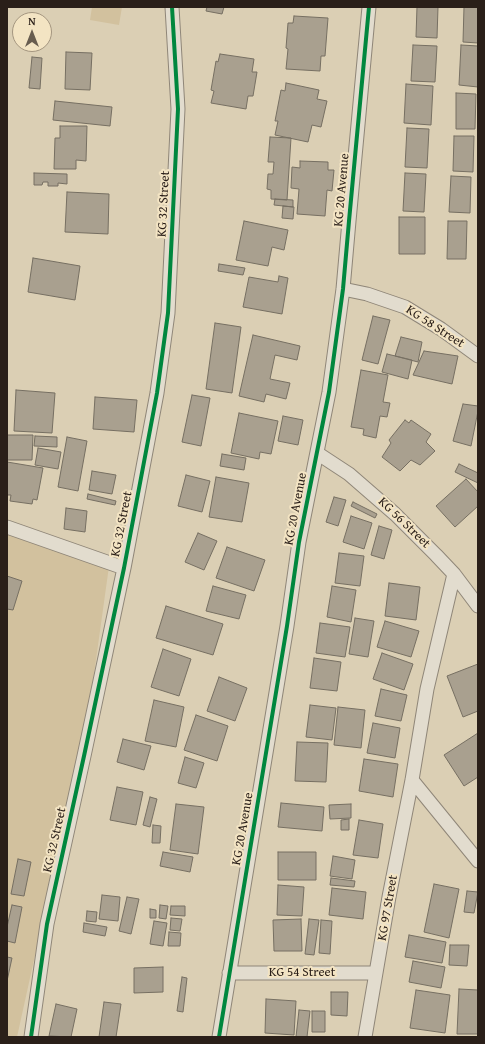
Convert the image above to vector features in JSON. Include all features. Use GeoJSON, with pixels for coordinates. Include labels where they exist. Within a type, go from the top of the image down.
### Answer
{"type":"FeatureCollection","features":[{"type":"Feature","properties":{"kind":"street","name":"KG 32 Street"},"geometry":{"type":"LineString","coordinates":[[31,1037],[47,924],[124,568],[157,393],[168,313],[178,110],[172,7]]}},
{"type":"Feature","properties":{"kind":"street","name":"KG 20 Avenue"},"geometry":{"type":"LineString","coordinates":[[219,1037],[287,626],[299,542],[329,392],[343,289],[370,7]]}},
{"type":"Feature","properties":{"kind":"street","name":"KG 58 Street"},"geometry":{"type":"LineString","coordinates":[[343,289],[367,294],[405,307],[441,329],[478,356]]}},
{"type":"Feature","properties":{"kind":"street","name":"KG 56 Street"},"geometry":{"type":"LineString","coordinates":[[317,454],[349,474],[395,514],[436,554],[454,574],[478,606]]}},
{"type":"Feature","properties":{"kind":"street"},"geometry":{"type":"LineString","coordinates":[[7,527],[124,568]]}},
{"type":"Feature","properties":{"kind":"street","name":"KG 97 Street"},"geometry":{"type":"LineString","coordinates":[[365,1037],[427,689],[454,574]]}},
{"type":"Feature","properties":{"kind":"street"},"geometry":{"type":"LineString","coordinates":[[412,780],[478,861]]}},
{"type":"Feature","properties":{"kind":"street","name":"KG 54 Street"},"geometry":{"type":"LineString","coordinates":[[229,973],[376,973]]}},
{"type":"Feature","properties":{"kind":"shaded area"},"geometry":{"type":"Polygon","coordinates":[[[92,7],[122,7],[119,25],[90,20],[92,7]]]}},
{"type":"Feature","properties":{"kind":"shaded area"},"geometry":{"type":"Polygon","coordinates":[[[7,526],[110,559],[89,710],[17,1037],[7,1037],[7,526]]]}},
{"type":"Feature","properties":{"kind":"building"},"geometry":{"type":"Polygon","coordinates":[[[207,7],[224,7],[222,14],[206,11],[207,7]]]}},
{"type":"Feature","properties":{"kind":"building"},"geometry":{"type":"Polygon","coordinates":[[[417,7],[438,7],[437,38],[416,37],[417,7]]]}},
{"type":"Feature","properties":{"kind":"building"},"geometry":{"type":"Polygon","coordinates":[[[464,7],[478,7],[478,43],[463,42],[464,7]]]}},
{"type":"Feature","properties":{"kind":"building"},"geometry":{"type":"Polygon","coordinates":[[[294,16],[328,18],[325,56],[321,56],[320,71],[286,69],[288,23],[293,23],[294,16]]]}},
{"type":"Feature","properties":{"kind":"building"},"geometry":{"type":"Polygon","coordinates":[[[413,45],[437,46],[435,82],[411,81],[413,45]]]}},
{"type":"Feature","properties":{"kind":"building"},"geometry":{"type":"Polygon","coordinates":[[[461,45],[478,46],[478,87],[459,85],[461,45]]]}},
{"type":"Feature","properties":{"kind":"building"},"geometry":{"type":"Polygon","coordinates":[[[66,52],[92,53],[90,90],[65,89],[66,52]]]}},
{"type":"Feature","properties":{"kind":"building"},"geometry":{"type":"Polygon","coordinates":[[[220,54],[254,59],[252,72],[257,72],[253,96],[248,96],[246,109],[211,103],[214,91],[211,90],[216,61],[218,62],[220,54]]]}},
{"type":"Feature","properties":{"kind":"building"},"geometry":{"type":"Polygon","coordinates":[[[32,57],[42,58],[40,89],[29,88],[32,57]]]}},
{"type":"Feature","properties":{"kind":"building"},"geometry":{"type":"Polygon","coordinates":[[[286,83],[319,90],[317,99],[327,101],[321,127],[312,125],[308,142],[275,135],[278,121],[275,121],[281,90],[285,91],[286,83]]]}},
{"type":"Feature","properties":{"kind":"building"},"geometry":{"type":"Polygon","coordinates":[[[406,84],[433,86],[431,125],[404,123],[406,84]]]}},
{"type":"Feature","properties":{"kind":"building"},"geometry":{"type":"Polygon","coordinates":[[[456,93],[476,94],[475,129],[456,129],[456,93]]]}},
{"type":"Feature","properties":{"kind":"building"},"geometry":{"type":"Polygon","coordinates":[[[55,101],[112,107],[110,126],[53,120],[55,101]]]}},
{"type":"Feature","properties":{"kind":"building"},"geometry":{"type":"Polygon","coordinates":[[[60,126],[87,126],[86,161],[76,160],[76,169],[54,169],[55,138],[60,138],[60,126]]]}},
{"type":"Feature","properties":{"kind":"building"},"geometry":{"type":"Polygon","coordinates":[[[407,128],[429,129],[427,168],[405,167],[407,128]]]}},
{"type":"Feature","properties":{"kind":"building"},"geometry":{"type":"Polygon","coordinates":[[[454,136],[474,136],[473,172],[453,171],[454,136]]]}},
{"type":"Feature","properties":{"kind":"building"},"geometry":{"type":"Polygon","coordinates":[[[270,137],[291,138],[287,200],[271,199],[271,190],[267,189],[268,174],[273,174],[274,162],[268,162],[270,137]]]}},
{"type":"Feature","properties":{"kind":"building"},"geometry":{"type":"Polygon","coordinates":[[[300,161],[328,162],[328,170],[334,170],[332,191],[327,190],[325,216],[297,214],[299,189],[291,188],[292,167],[300,168],[300,161]]]}},
{"type":"Feature","properties":{"kind":"building"},"geometry":{"type":"Polygon","coordinates":[[[34,173],[67,174],[67,184],[58,183],[58,186],[48,186],[48,182],[43,182],[42,185],[34,185],[34,173]]]}},
{"type":"Feature","properties":{"kind":"building"},"geometry":{"type":"Polygon","coordinates":[[[405,173],[426,174],[424,212],[403,211],[405,173]]]}},
{"type":"Feature","properties":{"kind":"building"},"geometry":{"type":"Polygon","coordinates":[[[451,176],[471,177],[470,213],[449,212],[451,176]]]}},
{"type":"Feature","properties":{"kind":"building"},"geometry":{"type":"Polygon","coordinates":[[[67,192],[109,194],[108,234],[65,232],[67,192]]]}},
{"type":"Feature","properties":{"kind":"building"},"geometry":{"type":"Polygon","coordinates":[[[275,199],[293,200],[293,207],[274,205],[275,199]]]}},
{"type":"Feature","properties":{"kind":"building"},"geometry":{"type":"Polygon","coordinates":[[[283,206],[294,207],[293,219],[282,218],[283,206]]]}},
{"type":"Feature","properties":{"kind":"building"},"geometry":{"type":"Polygon","coordinates":[[[399,217],[425,217],[425,254],[399,254],[399,217]]]}},
{"type":"Feature","properties":{"kind":"building"},"geometry":{"type":"Polygon","coordinates":[[[244,221],[288,230],[284,250],[272,247],[268,266],[236,260],[244,221]]]}},
{"type":"Feature","properties":{"kind":"building"},"geometry":{"type":"Polygon","coordinates":[[[448,221],[467,221],[466,259],[447,259],[448,221]]]}},
{"type":"Feature","properties":{"kind":"building"},"geometry":{"type":"Polygon","coordinates":[[[33,258],[80,266],[75,300],[28,292],[33,258]]]}},
{"type":"Feature","properties":{"kind":"building"},"geometry":{"type":"Polygon","coordinates":[[[219,264],[245,268],[243,275],[218,271],[219,264]]]}},
{"type":"Feature","properties":{"kind":"building"},"geometry":{"type":"Polygon","coordinates":[[[279,276],[288,278],[282,314],[243,307],[249,277],[278,282],[279,276]]]}},
{"type":"Feature","properties":{"kind":"building"},"geometry":{"type":"Polygon","coordinates":[[[373,316],[390,320],[378,364],[362,360],[373,316]]]}},
{"type":"Feature","properties":{"kind":"building"},"geometry":{"type":"Polygon","coordinates":[[[215,323],[241,327],[232,393],[206,389],[215,323]]]}},
{"type":"Feature","properties":{"kind":"building"},"geometry":{"type":"Polygon","coordinates":[[[253,335],[300,346],[297,360],[275,355],[270,379],[290,383],[286,399],[266,394],[264,402],[239,396],[253,335]]]}},
{"type":"Feature","properties":{"kind":"building"},"geometry":{"type":"Polygon","coordinates":[[[401,337],[422,342],[418,362],[395,356],[401,337]]]}},
{"type":"Feature","properties":{"kind":"building"},"geometry":{"type":"Polygon","coordinates":[[[424,351],[458,356],[452,384],[413,375],[424,351]]]}},
{"type":"Feature","properties":{"kind":"building"},"geometry":{"type":"Polygon","coordinates":[[[387,354],[412,360],[408,379],[382,372],[387,354]]]}},
{"type":"Feature","properties":{"kind":"building"},"geometry":{"type":"Polygon","coordinates":[[[361,370],[388,375],[383,402],[390,403],[387,417],[380,416],[376,438],[363,435],[364,429],[351,427],[361,370]]]}},
{"type":"Feature","properties":{"kind":"building"},"geometry":{"type":"Polygon","coordinates":[[[16,390],[55,393],[52,433],[14,431],[16,390]]]}},
{"type":"Feature","properties":{"kind":"building"},"geometry":{"type":"Polygon","coordinates":[[[192,395],[210,398],[201,446],[182,442],[192,395]]]}},
{"type":"Feature","properties":{"kind":"building"},"geometry":{"type":"Polygon","coordinates":[[[95,397],[137,400],[134,432],[93,429],[95,397]]]}},
{"type":"Feature","properties":{"kind":"building"},"geometry":{"type":"Polygon","coordinates":[[[463,404],[478,406],[471,446],[453,441],[463,404]]]}},
{"type":"Feature","properties":{"kind":"building"},"geometry":{"type":"Polygon","coordinates":[[[239,413],[278,421],[271,454],[260,452],[259,459],[231,453],[239,413]]]}},
{"type":"Feature","properties":{"kind":"building"},"geometry":{"type":"Polygon","coordinates":[[[283,416],[303,420],[298,445],[278,441],[283,416]]]}},
{"type":"Feature","properties":{"kind":"building"},"geometry":{"type":"Polygon","coordinates":[[[405,420],[409,423],[411,420],[431,434],[426,442],[435,451],[420,465],[411,460],[400,471],[382,457],[391,443],[389,440],[405,420]]]}},
{"type":"Feature","properties":{"kind":"building"},"geometry":{"type":"Polygon","coordinates":[[[7,435],[33,435],[32,460],[7,460],[7,435]]]}},
{"type":"Feature","properties":{"kind":"building"},"geometry":{"type":"Polygon","coordinates":[[[35,436],[57,437],[57,447],[34,446],[35,436]]]}},
{"type":"Feature","properties":{"kind":"building"},"geometry":{"type":"Polygon","coordinates":[[[67,437],[87,441],[78,491],[58,487],[67,437]]]}},
{"type":"Feature","properties":{"kind":"building"},"geometry":{"type":"Polygon","coordinates":[[[38,448],[61,452],[58,469],[35,465],[38,448]]]}},
{"type":"Feature","properties":{"kind":"building"},"geometry":{"type":"Polygon","coordinates":[[[222,454],[246,458],[244,470],[220,466],[222,454]]]}},
{"type":"Feature","properties":{"kind":"building"},"geometry":{"type":"Polygon","coordinates":[[[7,462],[43,468],[37,500],[33,499],[32,504],[10,501],[11,495],[7,495],[7,462]]]}},
{"type":"Feature","properties":{"kind":"building"},"geometry":{"type":"Polygon","coordinates":[[[459,464],[478,473],[478,483],[455,472],[459,464]]]}},
{"type":"Feature","properties":{"kind":"building"},"geometry":{"type":"Polygon","coordinates":[[[92,471],[116,475],[112,494],[89,490],[92,471]]]}},
{"type":"Feature","properties":{"kind":"building"},"geometry":{"type":"Polygon","coordinates":[[[186,475],[210,481],[202,512],[178,506],[186,475]]]}},
{"type":"Feature","properties":{"kind":"building"},"geometry":{"type":"Polygon","coordinates":[[[216,477],[249,483],[242,522],[209,517],[216,477]]]}},
{"type":"Feature","properties":{"kind":"building"},"geometry":{"type":"Polygon","coordinates":[[[466,479],[478,492],[478,506],[455,527],[436,506],[466,479]]]}},
{"type":"Feature","properties":{"kind":"building"},"geometry":{"type":"Polygon","coordinates":[[[88,494],[116,501],[115,505],[87,499],[88,494]]]}},
{"type":"Feature","properties":{"kind":"building"},"geometry":{"type":"Polygon","coordinates":[[[334,497],[346,500],[338,526],[326,522],[334,497]]]}},
{"type":"Feature","properties":{"kind":"building"},"geometry":{"type":"Polygon","coordinates":[[[353,502],[377,514],[375,518],[351,506],[353,502]]]}},
{"type":"Feature","properties":{"kind":"building"},"geometry":{"type":"Polygon","coordinates":[[[66,508],[87,511],[85,532],[64,529],[66,508]]]}},
{"type":"Feature","properties":{"kind":"building"},"geometry":{"type":"Polygon","coordinates":[[[351,516],[372,523],[364,549],[343,542],[351,516]]]}},
{"type":"Feature","properties":{"kind":"building"},"geometry":{"type":"Polygon","coordinates":[[[379,526],[392,530],[384,559],[371,555],[379,526]]]}},
{"type":"Feature","properties":{"kind":"building"},"geometry":{"type":"Polygon","coordinates":[[[198,533],[217,541],[204,570],[185,562],[198,533]]]}},
{"type":"Feature","properties":{"kind":"building"},"geometry":{"type":"Polygon","coordinates":[[[227,547],[265,560],[254,591],[216,578],[227,547]]]}},
{"type":"Feature","properties":{"kind":"building"},"geometry":{"type":"Polygon","coordinates":[[[339,553],[364,556],[360,586],[335,583],[339,553]]]}},
{"type":"Feature","properties":{"kind":"building"},"geometry":{"type":"Polygon","coordinates":[[[7,576],[22,581],[13,610],[7,609],[7,576]]]}},
{"type":"Feature","properties":{"kind":"building"},"geometry":{"type":"Polygon","coordinates":[[[389,583],[420,587],[416,620],[385,616],[389,583]]]}},
{"type":"Feature","properties":{"kind":"building"},"geometry":{"type":"Polygon","coordinates":[[[213,586],[246,595],[239,619],[206,611],[213,586]]]}},
{"type":"Feature","properties":{"kind":"building"},"geometry":{"type":"Polygon","coordinates":[[[332,586],[356,590],[351,622],[327,617],[332,586]]]}},
{"type":"Feature","properties":{"kind":"building"},"geometry":{"type":"Polygon","coordinates":[[[166,606],[223,624],[213,655],[156,638],[166,606]]]}},
{"type":"Feature","properties":{"kind":"building"},"geometry":{"type":"Polygon","coordinates":[[[355,618],[374,621],[368,657],[349,654],[355,618]]]}},
{"type":"Feature","properties":{"kind":"building"},"geometry":{"type":"Polygon","coordinates":[[[385,621],[419,631],[411,657],[377,647],[385,621]]]}},
{"type":"Feature","properties":{"kind":"building"},"geometry":{"type":"Polygon","coordinates":[[[320,623],[350,627],[345,657],[316,653],[320,623]]]}},
{"type":"Feature","properties":{"kind":"building"},"geometry":{"type":"Polygon","coordinates":[[[163,649],[191,659],[179,696],[151,687],[163,649]]]}},
{"type":"Feature","properties":{"kind":"building"},"geometry":{"type":"Polygon","coordinates":[[[382,653],[413,664],[404,690],[373,679],[382,653]]]}},
{"type":"Feature","properties":{"kind":"building"},"geometry":{"type":"Polygon","coordinates":[[[314,658],[341,662],[337,691],[310,688],[314,658]]]}},
{"type":"Feature","properties":{"kind":"building"},"geometry":{"type":"Polygon","coordinates":[[[478,664],[478,711],[463,717],[447,676],[478,664]]]}},
{"type":"Feature","properties":{"kind":"building"},"geometry":{"type":"Polygon","coordinates":[[[219,677],[247,688],[235,721],[207,711],[219,677]]]}},
{"type":"Feature","properties":{"kind":"building"},"geometry":{"type":"Polygon","coordinates":[[[381,689],[407,695],[401,721],[375,716],[381,689]]]}},
{"type":"Feature","properties":{"kind":"building"},"geometry":{"type":"Polygon","coordinates":[[[154,700],[184,707],[176,747],[145,741],[154,700]]]}},
{"type":"Feature","properties":{"kind":"building"},"geometry":{"type":"Polygon","coordinates":[[[310,705],[336,708],[332,740],[306,737],[310,705]]]}},
{"type":"Feature","properties":{"kind":"building"},"geometry":{"type":"Polygon","coordinates":[[[338,707],[365,710],[361,748],[334,745],[338,707]]]}},
{"type":"Feature","properties":{"kind":"building"},"geometry":{"type":"Polygon","coordinates":[[[196,715],[228,726],[217,761],[184,750],[196,715]]]}},
{"type":"Feature","properties":{"kind":"building"},"geometry":{"type":"Polygon","coordinates":[[[373,723],[400,728],[395,758],[367,753],[373,723]]]}},
{"type":"Feature","properties":{"kind":"building"},"geometry":{"type":"Polygon","coordinates":[[[478,733],[478,777],[464,786],[444,755],[478,733]]]}},
{"type":"Feature","properties":{"kind":"building"},"geometry":{"type":"Polygon","coordinates":[[[123,739],[151,746],[144,770],[117,762],[123,739]]]}},
{"type":"Feature","properties":{"kind":"building"},"geometry":{"type":"Polygon","coordinates":[[[297,742],[328,743],[326,782],[295,781],[297,742]]]}},
{"type":"Feature","properties":{"kind":"building"},"geometry":{"type":"Polygon","coordinates":[[[185,757],[204,763],[196,788],[178,783],[185,757]]]}},
{"type":"Feature","properties":{"kind":"building"},"geometry":{"type":"Polygon","coordinates":[[[364,759],[398,764],[393,797],[359,791],[364,759]]]}},
{"type":"Feature","properties":{"kind":"building"},"geometry":{"type":"Polygon","coordinates":[[[117,787],[143,792],[136,825],[110,820],[117,787]]]}},
{"type":"Feature","properties":{"kind":"building"},"geometry":{"type":"Polygon","coordinates":[[[150,797],[157,799],[150,827],[143,825],[150,797]]]}},
{"type":"Feature","properties":{"kind":"building"},"geometry":{"type":"Polygon","coordinates":[[[281,803],[324,807],[322,831],[278,827],[281,803]]]}},
{"type":"Feature","properties":{"kind":"building"},"geometry":{"type":"Polygon","coordinates":[[[176,804],[204,807],[198,854],[170,850],[176,804]]]}},
{"type":"Feature","properties":{"kind":"building"},"geometry":{"type":"Polygon","coordinates":[[[351,804],[351,818],[330,819],[329,805],[351,804]]]}},
{"type":"Feature","properties":{"kind":"building"},"geometry":{"type":"Polygon","coordinates":[[[349,819],[349,830],[341,830],[341,820],[349,819]]]}},
{"type":"Feature","properties":{"kind":"building"},"geometry":{"type":"Polygon","coordinates":[[[359,820],[383,824],[378,858],[353,855],[359,820]]]}},
{"type":"Feature","properties":{"kind":"building"},"geometry":{"type":"Polygon","coordinates":[[[153,825],[161,826],[160,843],[152,843],[153,825]]]}},
{"type":"Feature","properties":{"kind":"building"},"geometry":{"type":"Polygon","coordinates":[[[163,852],[193,857],[190,872],[160,866],[163,852]]]}},
{"type":"Feature","properties":{"kind":"building"},"geometry":{"type":"Polygon","coordinates":[[[278,852],[316,852],[316,880],[278,880],[278,852]]]}},
{"type":"Feature","properties":{"kind":"building"},"geometry":{"type":"Polygon","coordinates":[[[333,856],[355,860],[352,879],[330,876],[333,856]]]}},
{"type":"Feature","properties":{"kind":"building"},"geometry":{"type":"Polygon","coordinates":[[[18,859],[31,862],[24,896],[11,894],[18,859]]]}},
{"type":"Feature","properties":{"kind":"building"},"geometry":{"type":"Polygon","coordinates":[[[331,878],[355,881],[354,887],[330,885],[331,878]]]}},
{"type":"Feature","properties":{"kind":"building"},"geometry":{"type":"Polygon","coordinates":[[[434,884],[459,889],[449,938],[424,932],[434,884]]]}},
{"type":"Feature","properties":{"kind":"building"},"geometry":{"type":"Polygon","coordinates":[[[278,885],[304,887],[302,916],[277,915],[278,885]]]}},
{"type":"Feature","properties":{"kind":"building"},"geometry":{"type":"Polygon","coordinates":[[[332,888],[366,892],[363,919],[329,915],[332,888]]]}},
{"type":"Feature","properties":{"kind":"building"},"geometry":{"type":"Polygon","coordinates":[[[467,891],[478,892],[474,913],[464,912],[467,891]]]}},
{"type":"Feature","properties":{"kind":"building"},"geometry":{"type":"Polygon","coordinates":[[[102,895],[120,897],[118,921],[99,919],[102,895]]]}},
{"type":"Feature","properties":{"kind":"building"},"geometry":{"type":"Polygon","coordinates":[[[127,897],[139,899],[131,934],[119,931],[127,897]]]}},
{"type":"Feature","properties":{"kind":"building"},"geometry":{"type":"Polygon","coordinates":[[[12,905],[22,907],[15,943],[7,941],[7,927],[12,905]]]}},
{"type":"Feature","properties":{"kind":"building"},"geometry":{"type":"Polygon","coordinates":[[[160,905],[168,906],[166,919],[159,918],[160,905]]]}},
{"type":"Feature","properties":{"kind":"building"},"geometry":{"type":"Polygon","coordinates":[[[171,906],[185,906],[185,916],[170,915],[171,906]]]}},
{"type":"Feature","properties":{"kind":"building"},"geometry":{"type":"Polygon","coordinates":[[[150,909],[156,910],[156,918],[150,918],[150,909]]]}},
{"type":"Feature","properties":{"kind":"building"},"geometry":{"type":"Polygon","coordinates":[[[87,911],[97,912],[96,922],[86,921],[87,911]]]}},
{"type":"Feature","properties":{"kind":"building"},"geometry":{"type":"Polygon","coordinates":[[[171,918],[182,919],[180,931],[170,930],[171,918]]]}},
{"type":"Feature","properties":{"kind":"building"},"geometry":{"type":"Polygon","coordinates":[[[301,919],[302,951],[274,951],[273,920],[301,919]]]}},
{"type":"Feature","properties":{"kind":"building"},"geometry":{"type":"Polygon","coordinates":[[[309,919],[319,920],[314,955],[305,954],[309,919]]]}},
{"type":"Feature","properties":{"kind":"building"},"geometry":{"type":"Polygon","coordinates":[[[321,920],[332,921],[330,954],[319,953],[321,920]]]}},
{"type":"Feature","properties":{"kind":"building"},"geometry":{"type":"Polygon","coordinates":[[[154,921],[167,923],[163,946],[150,944],[154,921]]]}},
{"type":"Feature","properties":{"kind":"building"},"geometry":{"type":"Polygon","coordinates":[[[84,923],[107,927],[105,936],[83,932],[84,923]]]}},
{"type":"Feature","properties":{"kind":"building"},"geometry":{"type":"Polygon","coordinates":[[[169,932],[181,933],[180,946],[168,946],[169,932]]]}},
{"type":"Feature","properties":{"kind":"building"},"geometry":{"type":"Polygon","coordinates":[[[409,935],[446,942],[442,963],[405,957],[409,935]]]}},
{"type":"Feature","properties":{"kind":"building"},"geometry":{"type":"Polygon","coordinates":[[[450,945],[469,945],[467,966],[449,965],[450,945]]]}},
{"type":"Feature","properties":{"kind":"building"},"geometry":{"type":"Polygon","coordinates":[[[7,957],[12,958],[7,981],[7,957]]]}},
{"type":"Feature","properties":{"kind":"building"},"geometry":{"type":"Polygon","coordinates":[[[413,961],[445,967],[441,988],[409,982],[413,961]]]}},
{"type":"Feature","properties":{"kind":"building"},"geometry":{"type":"Polygon","coordinates":[[[163,967],[163,992],[134,993],[134,968],[163,967]]]}},
{"type":"Feature","properties":{"kind":"building"},"geometry":{"type":"Polygon","coordinates":[[[182,977],[187,978],[183,1012],[177,1011],[182,977]]]}},
{"type":"Feature","properties":{"kind":"building"},"geometry":{"type":"Polygon","coordinates":[[[459,989],[478,990],[478,1034],[457,1034],[459,989]]]}},
{"type":"Feature","properties":{"kind":"building"},"geometry":{"type":"Polygon","coordinates":[[[416,990],[450,995],[445,1033],[410,1028],[416,990]]]}},
{"type":"Feature","properties":{"kind":"building"},"geometry":{"type":"Polygon","coordinates":[[[331,992],[348,992],[347,1016],[331,1015],[331,992]]]}},
{"type":"Feature","properties":{"kind":"building"},"geometry":{"type":"Polygon","coordinates":[[[266,999],[296,1001],[294,1035],[265,1033],[266,999]]]}},
{"type":"Feature","properties":{"kind":"building"},"geometry":{"type":"Polygon","coordinates":[[[104,1002],[121,1004],[116,1037],[99,1037],[104,1002]]]}},
{"type":"Feature","properties":{"kind":"building"},"geometry":{"type":"Polygon","coordinates":[[[56,1004],[77,1009],[71,1037],[49,1036],[56,1004]]]}},
{"type":"Feature","properties":{"kind":"building"},"geometry":{"type":"Polygon","coordinates":[[[299,1010],[310,1011],[307,1037],[296,1037],[299,1010]]]}},
{"type":"Feature","properties":{"kind":"building"},"geometry":{"type":"Polygon","coordinates":[[[312,1011],[325,1011],[325,1032],[312,1032],[312,1011]]]}},
{"type":"Feature","properties":{"kind":"cycle path"},"geometry":{"type":"LineString","coordinates":[[31,1037],[47,924],[124,568],[157,393],[168,313],[178,109],[172,7]]}},
{"type":"Feature","properties":{"kind":"cycle path"},"geometry":{"type":"LineString","coordinates":[[219,1037],[287,626],[299,542],[329,392],[343,289],[369,7]]}}]}
